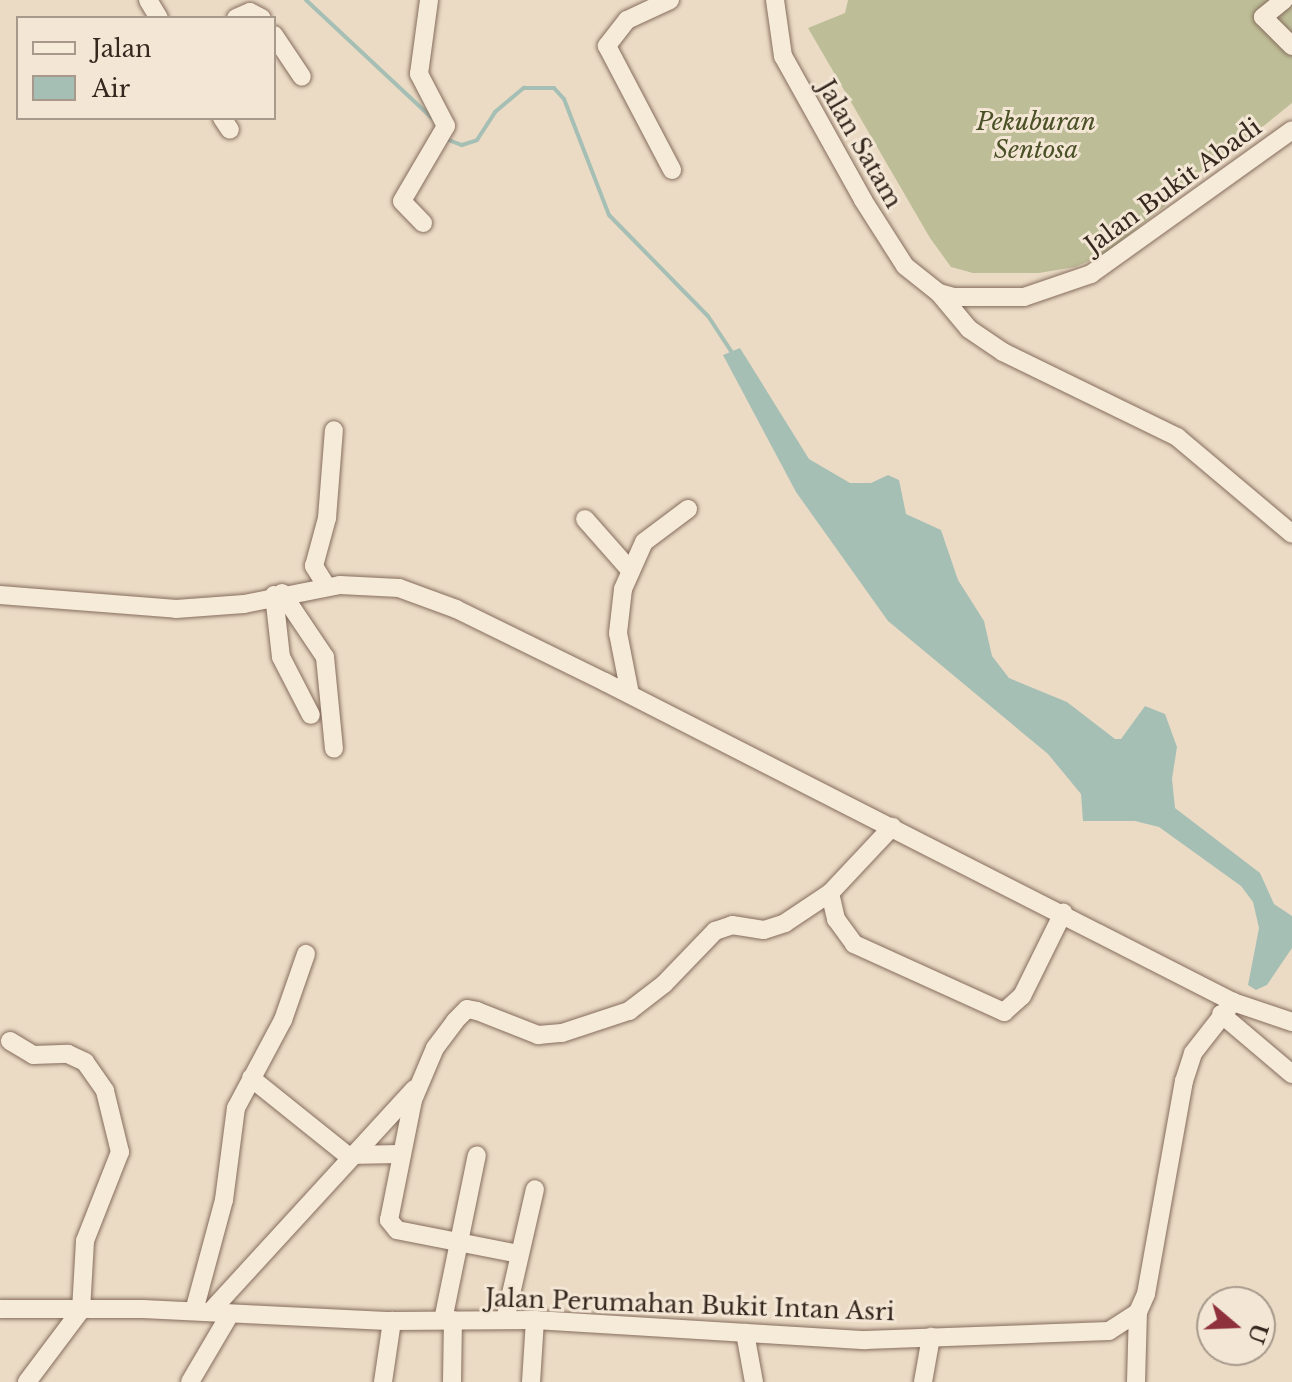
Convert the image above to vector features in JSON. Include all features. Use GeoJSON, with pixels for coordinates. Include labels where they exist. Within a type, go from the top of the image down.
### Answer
{"type":"FeatureCollection","features":[{"type":"Feature","properties":{"kind":"street"},"geometry":{"type":"LineString","coordinates":[[423,223],[402,201],[440,136],[444,119],[419,74],[429,0]]}},
{"type":"Feature","properties":{"kind":"street"},"geometry":{"type":"LineString","coordinates":[[670,0],[627,20],[607,46],[672,170]]}},
{"type":"Feature","properties":{"kind":"street","name":"Jalan Satam"},"geometry":{"type":"LineString","coordinates":[[775,0],[778,41],[807,104],[899,257],[939,293],[969,329],[1003,352],[1177,437],[1292,534]]}},
{"type":"Feature","properties":{"kind":"street"},"geometry":{"type":"LineString","coordinates":[[1284,0],[1263,17],[1292,46]]}},
{"type":"Feature","properties":{"kind":"street"},"geometry":{"type":"LineString","coordinates":[[276,38],[302,77]]}},
{"type":"Feature","properties":{"kind":"street","name":"Jalan Bukit Abadi"},"geometry":{"type":"LineString","coordinates":[[939,293],[1024,297],[1091,274],[1133,249],[1292,130]]}},
{"type":"Feature","properties":{"kind":"street"},"geometry":{"type":"LineString","coordinates":[[327,587],[314,566],[327,518],[334,430]]}},
{"type":"Feature","properties":{"kind":"street"},"geometry":{"type":"LineString","coordinates":[[630,694],[618,622],[630,570],[653,531],[688,509]]}},
{"type":"Feature","properties":{"kind":"street"},"geometry":{"type":"LineString","coordinates":[[585,519],[630,570]]}},
{"type":"Feature","properties":{"kind":"street"},"geometry":{"type":"LineString","coordinates":[[0,595],[176,609],[244,604],[278,594],[327,587],[399,588],[456,609],[1063,913],[1227,1008],[1292,1074]]}},
{"type":"Feature","properties":{"kind":"street"},"geometry":{"type":"LineString","coordinates":[[278,594],[281,657],[311,715]]}},
{"type":"Feature","properties":{"kind":"street"},"geometry":{"type":"LineString","coordinates":[[278,594],[325,657],[334,749]]}},
{"type":"Feature","properties":{"kind":"street"},"geometry":{"type":"LineString","coordinates":[[519,1254],[392,1226],[388,1208],[421,1081],[435,1048],[467,1009],[538,1035],[629,1011],[664,984],[715,931],[732,925],[774,926],[830,893],[892,827]]}},
{"type":"Feature","properties":{"kind":"street"},"geometry":{"type":"LineString","coordinates":[[830,893],[836,919],[854,944],[1004,1012],[1022,996],[1063,913]]}},
{"type":"Feature","properties":{"kind":"street"},"geometry":{"type":"LineString","coordinates":[[202,1312],[224,1200],[231,1123],[251,1078],[283,1020],[306,954]]}},
{"type":"Feature","properties":{"kind":"street"},"geometry":{"type":"LineString","coordinates":[[1227,1008],[1292,1022]]}},
{"type":"Feature","properties":{"kind":"street"},"geometry":{"type":"LineString","coordinates":[[1136,1382],[1138,1312],[1151,1276],[1184,1081],[1193,1053],[1227,1008]]}},
{"type":"Feature","properties":{"kind":"street"},"geometry":{"type":"LineString","coordinates":[[10,1041],[33,1055],[80,1058],[105,1091],[120,1152],[85,1241],[81,1310],[27,1382]]}},
{"type":"Feature","properties":{"kind":"street"},"geometry":{"type":"LineString","coordinates":[[251,1078],[343,1152],[357,1155],[401,1154]]}},
{"type":"Feature","properties":{"kind":"street"},"geometry":{"type":"LineString","coordinates":[[202,1312],[357,1155],[421,1081]]}},
{"type":"Feature","properties":{"kind":"street"},"geometry":{"type":"LineString","coordinates":[[452,1382],[448,1320],[477,1155]]}},
{"type":"Feature","properties":{"kind":"street"},"geometry":{"type":"LineString","coordinates":[[505,1320],[535,1189]]}},
{"type":"Feature","properties":{"kind":"street","name":"Jalan Perumahan Bukit Intan Asri"},"geometry":{"type":"LineString","coordinates":[[0,1309],[202,1312],[392,1321],[535,1320],[865,1340],[1109,1331],[1138,1312]]}},
{"type":"Feature","properties":{"kind":"street"},"geometry":{"type":"LineString","coordinates":[[190,1382],[205,1373],[230,1314]]}},
{"type":"Feature","properties":{"kind":"street"},"geometry":{"type":"LineString","coordinates":[[531,1382],[535,1320]]}},
{"type":"Feature","properties":{"kind":"street"},"geometry":{"type":"LineString","coordinates":[[383,1382],[392,1321]]}},
{"type":"Feature","properties":{"kind":"street"},"geometry":{"type":"LineString","coordinates":[[745,1333],[754,1382]]}},
{"type":"Feature","properties":{"kind":"street"},"geometry":{"type":"LineString","coordinates":[[923,1382],[931,1337]]}},
{"type":"Feature","properties":{"kind":"green space","name":"Pekuburan Sentosa"},"geometry":{"type":"Polygon","coordinates":[[[848,0],[1292,0],[1292,103],[1105,254],[1075,267],[1039,273],[973,273],[951,267],[930,238],[808,28],[845,13],[848,0]]]}},
{"type":"Feature","properties":{"kind":"water"},"geometry":{"type":"Polygon","coordinates":[[[740,348],[809,459],[850,483],[871,483],[888,475],[899,480],[906,514],[941,530],[958,580],[984,621],[992,656],[1009,678],[1067,702],[1115,739],[1121,739],[1145,706],[1165,714],[1177,747],[1172,779],[1175,808],[1260,873],[1274,904],[1292,916],[1292,948],[1267,985],[1256,990],[1248,985],[1259,928],[1253,902],[1241,886],[1159,827],[1135,821],[1083,821],[1081,794],[1048,754],[888,621],[796,492],[723,355],[740,348]]]}},
{"type":"Feature","properties":{"kind":"waterway"},"geometry":{"type":"LineString","coordinates":[[306,0],[432,118]]}},
{"type":"Feature","properties":{"kind":"waterway"},"geometry":{"type":"LineString","coordinates":[[446,139],[462,145],[477,140],[495,112],[524,88],[554,88],[564,99],[609,215],[708,316],[733,354]]}}]}
